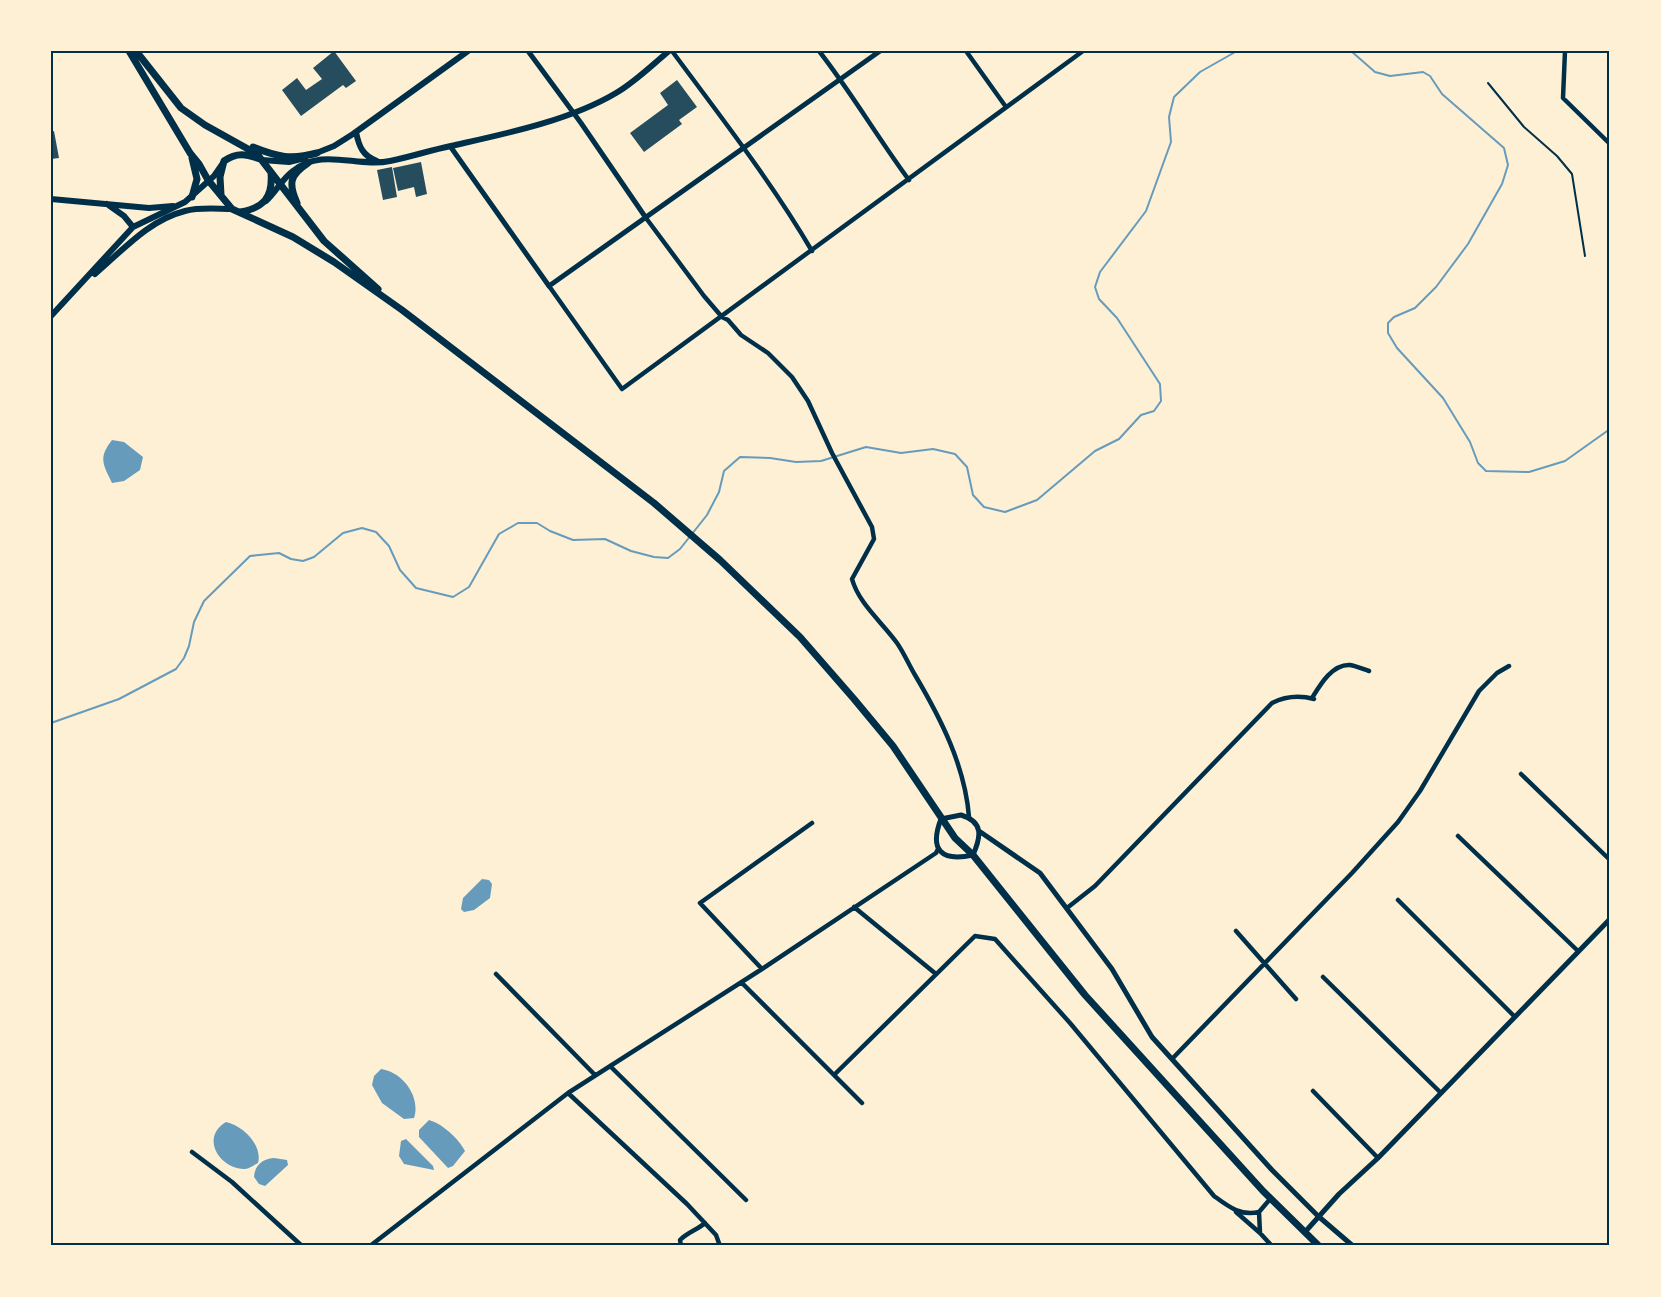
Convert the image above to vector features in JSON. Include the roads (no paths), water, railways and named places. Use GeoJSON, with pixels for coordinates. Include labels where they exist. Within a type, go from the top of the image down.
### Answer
{"type":"FeatureCollection","features":[{"type":"Feature","properties":{"kind":"main road"},"geometry":{"type":"LineString","coordinates":[[129,51],[190,153],[208,180],[232,209]]}},
{"type":"Feature","properties":{"kind":"main road"},"geometry":{"type":"LineString","coordinates":[[136,51],[182,108],[222,136],[257,153],[324,240],[402,310]]}},
{"type":"Feature","properties":{"kind":"main road"},"geometry":{"type":"LineString","coordinates":[[304,216],[291,185],[292,177],[308,163],[356,132],[468,51]]}},
{"type":"Feature","properties":{"kind":"main road"},"geometry":{"type":"LineString","coordinates":[[222,136],[281,157],[318,156],[361,163],[380,162],[492,137],[573,112],[615,93],[671,51]]}},
{"type":"Feature","properties":{"kind":"main road"},"geometry":{"type":"LineString","coordinates":[[356,132],[361,149],[367,157],[380,162]]}},
{"type":"Feature","properties":{"kind":"main road"},"geometry":{"type":"LineString","coordinates":[[190,153],[197,179],[192,196]]}},
{"type":"Feature","properties":{"kind":"main road"},"geometry":{"type":"LineString","coordinates":[[51,316],[133,227],[185,202],[214,176],[224,161],[237,154],[246,154],[262,160],[290,162],[318,156]]}},
{"type":"Feature","properties":{"kind":"main road"},"geometry":{"type":"LineString","coordinates":[[221,196],[220,185],[224,161]]}},
{"type":"Feature","properties":{"kind":"main road"},"geometry":{"type":"LineString","coordinates":[[240,212],[258,208],[290,172],[308,163]]}},
{"type":"Feature","properties":{"kind":"main road"},"geometry":{"type":"LineString","coordinates":[[263,204],[271,187],[271,171]]}},
{"type":"Feature","properties":{"kind":"main road"},"geometry":{"type":"LineString","coordinates":[[51,198],[149,208],[175,206]]}},
{"type":"Feature","properties":{"kind":"main road"},"geometry":{"type":"LineString","coordinates":[[101,202],[115,208],[133,227],[141,227],[160,218],[207,208],[232,209],[293,237],[402,310],[669,516],[720,560],[800,637],[893,746],[955,838],[973,855],[1085,995],[1270,1198],[1319,1246]]}},
{"type":"Feature","properties":{"kind":"main road"},"geometry":{"type":"LineString","coordinates":[[77,290],[139,235],[176,214]]}},
{"type":"Feature","properties":{"kind":"street"},"geometry":{"type":"LineString","coordinates":[[528,51],[704,296],[741,335],[768,353],[792,377],[808,401],[832,453],[872,527],[874,539],[852,579],[855,592],[897,644],[930,700],[949,739],[967,795],[969,817]]}},
{"type":"Feature","properties":{"kind":"street"},"geometry":{"type":"LineString","coordinates":[[671,51],[744,148],[812,251]]}},
{"type":"Feature","properties":{"kind":"street"},"geometry":{"type":"LineString","coordinates":[[819,51],[841,79],[868,123],[909,180]]}},
{"type":"Feature","properties":{"kind":"street"},"geometry":{"type":"LineString","coordinates":[[549,286],[880,51]]}},
{"type":"Feature","properties":{"kind":"street"},"geometry":{"type":"LineString","coordinates":[[966,51],[1006,107]]}},
{"type":"Feature","properties":{"kind":"street"},"geometry":{"type":"LineString","coordinates":[[450,146],[622,389],[1083,51]]}},
{"type":"Feature","properties":{"kind":"street"},"geometry":{"type":"LineString","coordinates":[[1566,51],[1563,98],[1610,144]]}},
{"type":"Feature","properties":{"kind":"street"},"geometry":{"type":"LineString","coordinates":[[1067,908],[1095,886],[1272,703],[1296,696],[1313,699],[1325,679],[1342,666],[1351,665],[1369,671]]}},
{"type":"Feature","properties":{"kind":"street"},"geometry":{"type":"LineString","coordinates":[[1172,1059],[1352,873],[1398,822],[1420,791],[1479,691],[1497,673],[1509,666]]}},
{"type":"Feature","properties":{"kind":"street"},"geometry":{"type":"LineString","coordinates":[[1521,774],[1610,860]]}},
{"type":"Feature","properties":{"kind":"street"},"geometry":{"type":"LineString","coordinates":[[961,815],[969,817],[979,831],[980,839],[973,855],[957,858],[946,856],[938,849],[935,835],[941,819],[961,815]]}},
{"type":"Feature","properties":{"kind":"street"},"geometry":{"type":"LineString","coordinates":[[762,969],[700,903],[812,823]]}},
{"type":"Feature","properties":{"kind":"street"},"geometry":{"type":"LineString","coordinates":[[979,831],[1040,873],[1112,969],[1152,1037],[1272,1170],[1318,1216],[1353,1246]]}},
{"type":"Feature","properties":{"kind":"street"},"geometry":{"type":"LineString","coordinates":[[1458,836],[1578,951]]}},
{"type":"Feature","properties":{"kind":"street"},"geometry":{"type":"LineString","coordinates":[[370,1246],[568,1093],[742,983],[936,853],[938,849]]}},
{"type":"Feature","properties":{"kind":"street"},"geometry":{"type":"LineString","coordinates":[[1398,900],[1514,1017]]}},
{"type":"Feature","properties":{"kind":"street"},"geometry":{"type":"LineString","coordinates":[[854,907],[936,974]]}},
{"type":"Feature","properties":{"kind":"street"},"geometry":{"type":"LineString","coordinates":[[1305,1232],[1318,1216],[1378,1158],[1610,919]]}},
{"type":"Feature","properties":{"kind":"street"},"geometry":{"type":"LineString","coordinates":[[1236,932],[1296,999]]}},
{"type":"Feature","properties":{"kind":"street"},"geometry":{"type":"LineString","coordinates":[[834,1075],[975,936],[995,939],[1070,1023],[1214,1196],[1234,1210],[1272,1246]]}},
{"type":"Feature","properties":{"kind":"street"},"geometry":{"type":"LineString","coordinates":[[496,974],[595,1075]]}},
{"type":"Feature","properties":{"kind":"street"},"geometry":{"type":"LineString","coordinates":[[1323,977],[1441,1093]]}},
{"type":"Feature","properties":{"kind":"street"},"geometry":{"type":"LineString","coordinates":[[742,983],[862,1103]]}},
{"type":"Feature","properties":{"kind":"street"},"geometry":{"type":"LineString","coordinates":[[610,1066],[746,1200]]}},
{"type":"Feature","properties":{"kind":"street"},"geometry":{"type":"LineString","coordinates":[[1312,1091],[1378,1158]]}},
{"type":"Feature","properties":{"kind":"street"},"geometry":{"type":"LineString","coordinates":[[568,1093],[705,1222],[716,1235],[720,1246]]}},
{"type":"Feature","properties":{"kind":"street"},"geometry":{"type":"LineString","coordinates":[[192,1152],[232,1182],[302,1246]]}},
{"type":"Feature","properties":{"kind":"street"},"geometry":{"type":"LineString","coordinates":[[1260,1233],[1259,1212],[1270,1198]]}},
{"type":"Feature","properties":{"kind":"street"},"geometry":{"type":"LineString","coordinates":[[1234,1210],[1248,1214],[1259,1212]]}},
{"type":"Feature","properties":{"kind":"street"},"geometry":{"type":"LineString","coordinates":[[681,1246],[680,1240],[685,1235],[705,1222]]}},
{"type":"Feature","properties":{"kind":"lane"},"geometry":{"type":"LineString","coordinates":[[1488,83],[1491,90],[1524,127],[1557,156],[1572,174],[1585,256]]}},
{"type":"Feature","properties":{"kind":"water"},"geometry":{"type":"Polygon","coordinates":[[[112,440],[124,442],[143,457],[140,470],[124,481],[112,483],[103,457],[112,440]]]}},
{"type":"Feature","properties":{"kind":"water"},"geometry":{"type":"Polygon","coordinates":[[[482,879],[489,880],[492,884],[490,898],[474,910],[464,912],[461,909],[463,898],[482,879]]]}},
{"type":"Feature","properties":{"kind":"water"},"geometry":{"type":"Polygon","coordinates":[[[381,1069],[396,1075],[408,1087],[415,1102],[414,1118],[404,1119],[382,1103],[372,1085],[374,1076],[381,1069]]]}},
{"type":"Feature","properties":{"kind":"water"},"geometry":{"type":"Polygon","coordinates":[[[429,1120],[450,1132],[465,1151],[453,1166],[448,1168],[419,1137],[419,1130],[429,1120]]]}},
{"type":"Feature","properties":{"kind":"water"},"geometry":{"type":"Polygon","coordinates":[[[226,1122],[238,1127],[250,1137],[257,1149],[258,1163],[245,1169],[236,1168],[221,1159],[216,1152],[214,1136],[226,1122]]]}},
{"type":"Feature","properties":{"kind":"water"},"geometry":{"type":"Polygon","coordinates":[[[406,1139],[433,1166],[434,1170],[404,1164],[399,1156],[401,1141],[406,1139]]]}},
{"type":"Feature","properties":{"kind":"water"},"geometry":{"type":"Polygon","coordinates":[[[274,1158],[287,1160],[288,1165],[265,1186],[259,1184],[254,1177],[258,1166],[263,1161],[274,1158]]]}},
{"type":"Feature","properties":{"kind":"waterway"},"geometry":{"type":"LineString","coordinates":[[51,723],[119,699],[176,669],[189,646],[194,622],[204,601],[250,556],[279,553],[291,559],[303,561],[314,557],[343,533],[362,528],[376,532],[389,546],[400,570],[416,588],[453,597],[469,587],[499,534],[518,523],[537,523],[573,540],[605,539],[631,551],[668,558],[680,549],[707,515],[719,492],[724,471],[740,457],[796,462],[821,461],[866,447],[901,453],[933,449],[955,454],[967,467],[973,495],[984,507],[1005,512],[1037,500],[1095,451],[1119,439],[1141,415],[1154,411],[1161,401],[1160,384],[1117,318],[1099,299],[1095,287],[1100,272],[1146,211],[1171,142],[1169,117],[1174,97],[1200,72],[1237,51]]}},
{"type":"Feature","properties":{"kind":"waterway"},"geometry":{"type":"LineString","coordinates":[[1351,51],[1375,72],[1390,76],[1423,72],[1430,76],[1442,94],[1504,148],[1508,165],[1502,184],[1468,244],[1436,287],[1415,308],[1394,317],[1388,323],[1388,333],[1397,348],[1443,398],[1470,442],[1478,463],[1486,471],[1529,472],[1565,461],[1610,429]]}}]}
